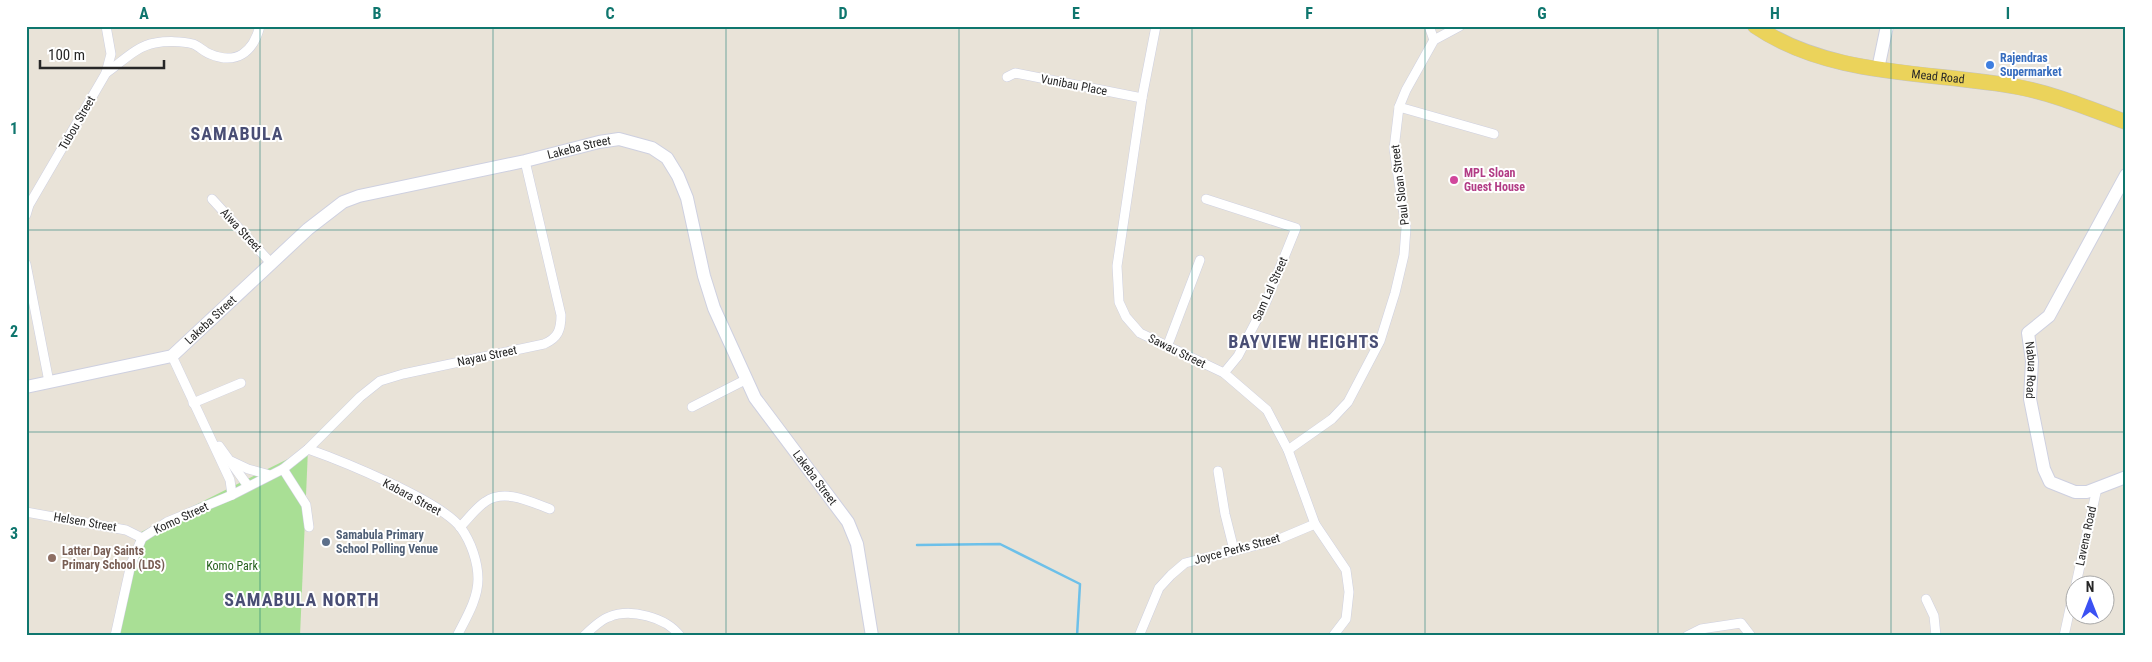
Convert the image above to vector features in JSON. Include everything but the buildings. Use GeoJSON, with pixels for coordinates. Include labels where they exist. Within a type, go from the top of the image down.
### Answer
{"type":"FeatureCollection","features":[{"type":"Feature","properties":{"kind":"main road","name":"Mead Road"},"geometry":{"type":"LineString","coordinates":[[1755,26],[1772,38],[1822,57],[1878,69],[2026,88],[2043,92],[2126,122]]}},
{"type":"Feature","properties":{"kind":"main road"},"geometry":{"type":"LineString","coordinates":[[1878,69],[1887,26]]}},
{"type":"Feature","properties":{"kind":"main road","name":"Lakeba Street"},"geometry":{"type":"LineString","coordinates":[[172,356],[270,262],[308,228],[343,202],[359,196],[525,161],[599,142],[619,139],[652,148],[667,158],[678,176],[687,198],[704,276],[714,308],[755,398],[848,522],[857,544],[872,636]]}},
{"type":"Feature","properties":{"kind":"main road","name":"Nabua Road"},"geometry":{"type":"LineString","coordinates":[[2126,175],[2049,316],[2028,334],[2032,361],[2030,399],[2044,470],[2050,482],[2075,492],[2088,492],[2126,477]]}},
{"type":"Feature","properties":{"kind":"main road"},"geometry":{"type":"LineString","coordinates":[[26,387],[172,356]]}},
{"type":"Feature","properties":{"kind":"street","name":"Tubou Street"},"geometry":{"type":"LineString","coordinates":[[26,215],[106,74],[111,54],[106,26]]}},
{"type":"Feature","properties":{"kind":"street"},"geometry":{"type":"LineString","coordinates":[[106,74],[139,49],[154,43],[176,42],[193,44],[208,53],[224,59],[238,58],[253,43],[260,26]]}},
{"type":"Feature","properties":{"kind":"street","name":"Sawau Street"},"geometry":{"type":"LineString","coordinates":[[1156,26],[1142,98],[1117,266],[1119,302],[1126,317],[1140,333],[1224,373],[1267,410],[1288,450],[1315,524],[1346,570],[1349,592],[1346,619],[1334,636]]}},
{"type":"Feature","properties":{"kind":"street"},"geometry":{"type":"LineString","coordinates":[[1429,26],[1434,40],[1460,26]]}},
{"type":"Feature","properties":{"kind":"street","name":"Paul Sloan Street"},"geometry":{"type":"LineString","coordinates":[[1288,450],[1332,419],[1348,402],[1380,341],[1404,255],[1406,228],[1394,149],[1399,107],[1406,90],[1434,40]]}},
{"type":"Feature","properties":{"kind":"street","name":"Vunibau Place"},"geometry":{"type":"LineString","coordinates":[[1007,77],[1015,74],[1142,98]]}},
{"type":"Feature","properties":{"kind":"street"},"geometry":{"type":"LineString","coordinates":[[1399,107],[1494,134]]}},
{"type":"Feature","properties":{"kind":"street","name":"Nayau Street"},"geometry":{"type":"LineString","coordinates":[[232,495],[283,468],[308,449],[360,396],[380,381],[403,374],[544,344],[554,340],[561,328],[561,315],[525,161]]}},
{"type":"Feature","properties":{"kind":"street","name":"Aiwa Street"},"geometry":{"type":"LineString","coordinates":[[212,199],[270,262]]}},
{"type":"Feature","properties":{"kind":"street","name":"Sam Lal Street"},"geometry":{"type":"LineString","coordinates":[[1206,199],[1296,228],[1266,302],[1238,356],[1224,373]]}},
{"type":"Feature","properties":{"kind":"street"},"geometry":{"type":"LineString","coordinates":[[1167,347],[1200,260]]}},
{"type":"Feature","properties":{"kind":"street"},"geometry":{"type":"LineString","coordinates":[[26,264],[49,382]]}},
{"type":"Feature","properties":{"kind":"street"},"geometry":{"type":"LineString","coordinates":[[172,356],[230,480],[232,495]]}},
{"type":"Feature","properties":{"kind":"street"},"geometry":{"type":"LineString","coordinates":[[692,407],[746,380]]}},
{"type":"Feature","properties":{"kind":"street"},"geometry":{"type":"LineString","coordinates":[[193,402],[241,383]]}},
{"type":"Feature","properties":{"kind":"street"},"geometry":{"type":"LineString","coordinates":[[213,441],[248,486]]}},
{"type":"Feature","properties":{"kind":"street","name":"Kabara Street"},"geometry":{"type":"LineString","coordinates":[[308,449],[348,464],[417,498],[438,509],[460,527],[470,544],[477,565],[478,580],[471,608],[457,636]]}},
{"type":"Feature","properties":{"kind":"street"},"geometry":{"type":"LineString","coordinates":[[230,461],[248,469],[270,475]]}},
{"type":"Feature","properties":{"kind":"street"},"geometry":{"type":"LineString","coordinates":[[283,468],[306,505],[309,527]]}},
{"type":"Feature","properties":{"kind":"street"},"geometry":{"type":"LineString","coordinates":[[1218,471],[1234,550]]}},
{"type":"Feature","properties":{"kind":"street","name":"Lavena Road"},"geometry":{"type":"LineString","coordinates":[[2078,574],[2097,488]]}},
{"type":"Feature","properties":{"kind":"street","name":"Komo Street"},"geometry":{"type":"LineString","coordinates":[[114,636],[131,564],[142,538],[167,522],[232,495]]}},
{"type":"Feature","properties":{"kind":"street"},"geometry":{"type":"LineString","coordinates":[[460,527],[486,501],[501,496],[516,497],[550,508]]}},
{"type":"Feature","properties":{"kind":"street","name":"Helsen Street"},"geometry":{"type":"LineString","coordinates":[[26,512],[126,530],[142,538]]}},
{"type":"Feature","properties":{"kind":"street","name":"Joyce Perks Street"},"geometry":{"type":"LineString","coordinates":[[1139,636],[1159,588],[1185,563],[1276,540],[1315,524]]}},
{"type":"Feature","properties":{"kind":"street"},"geometry":{"type":"LineString","coordinates":[[1926,600],[1934,616],[1936,636]]}},
{"type":"Feature","properties":{"kind":"street"},"geometry":{"type":"LineString","coordinates":[[584,636],[607,617],[624,613],[658,620],[670,626],[680,636]]}},
{"type":"Feature","properties":{"kind":"street"},"geometry":{"type":"LineString","coordinates":[[1687,636],[1701,629],[1741,623],[1751,636]]}},
{"type":"Feature","properties":{"kind":"green space","name":"Komo Park"},"geometry":{"type":"Polygon","coordinates":[[[308,449],[300,636],[115,636],[137,534],[308,449]]]}},
{"type":"Feature","properties":{"kind":"waterway"},"geometry":{"type":"LineString","coordinates":[[917,545],[1000,544],[1080,584],[1077,636]]}},
{"type":"Feature","properties":{"kind":"place","name":"Rajendras Supermarket"},"geometry":{"type":"Point","coordinates":[1990,65]}},
{"type":"Feature","properties":{"kind":"place","name":"MPL Sloan Guest House"},"geometry":{"type":"Point","coordinates":[1454,180]}},
{"type":"Feature","properties":{"kind":"place","name":"Samabula Primary School Polling Venue"},"geometry":{"type":"Point","coordinates":[326,542]}},
{"type":"Feature","properties":{"kind":"place","name":"Latter Day Saints Primary School (LDS)"},"geometry":{"type":"Point","coordinates":[52,558]}},
{"type":"Feature","properties":{"kind":"district","name":"SAMABULA"},"geometry":{"type":"Point","coordinates":[237,134]}},
{"type":"Feature","properties":{"kind":"district","name":"BAYVIEW HEIGHTS"},"geometry":{"type":"Point","coordinates":[1304,342]}},
{"type":"Feature","properties":{"kind":"district","name":"SAMABULA NORTH"},"geometry":{"type":"Point","coordinates":[302,600]}}]}
